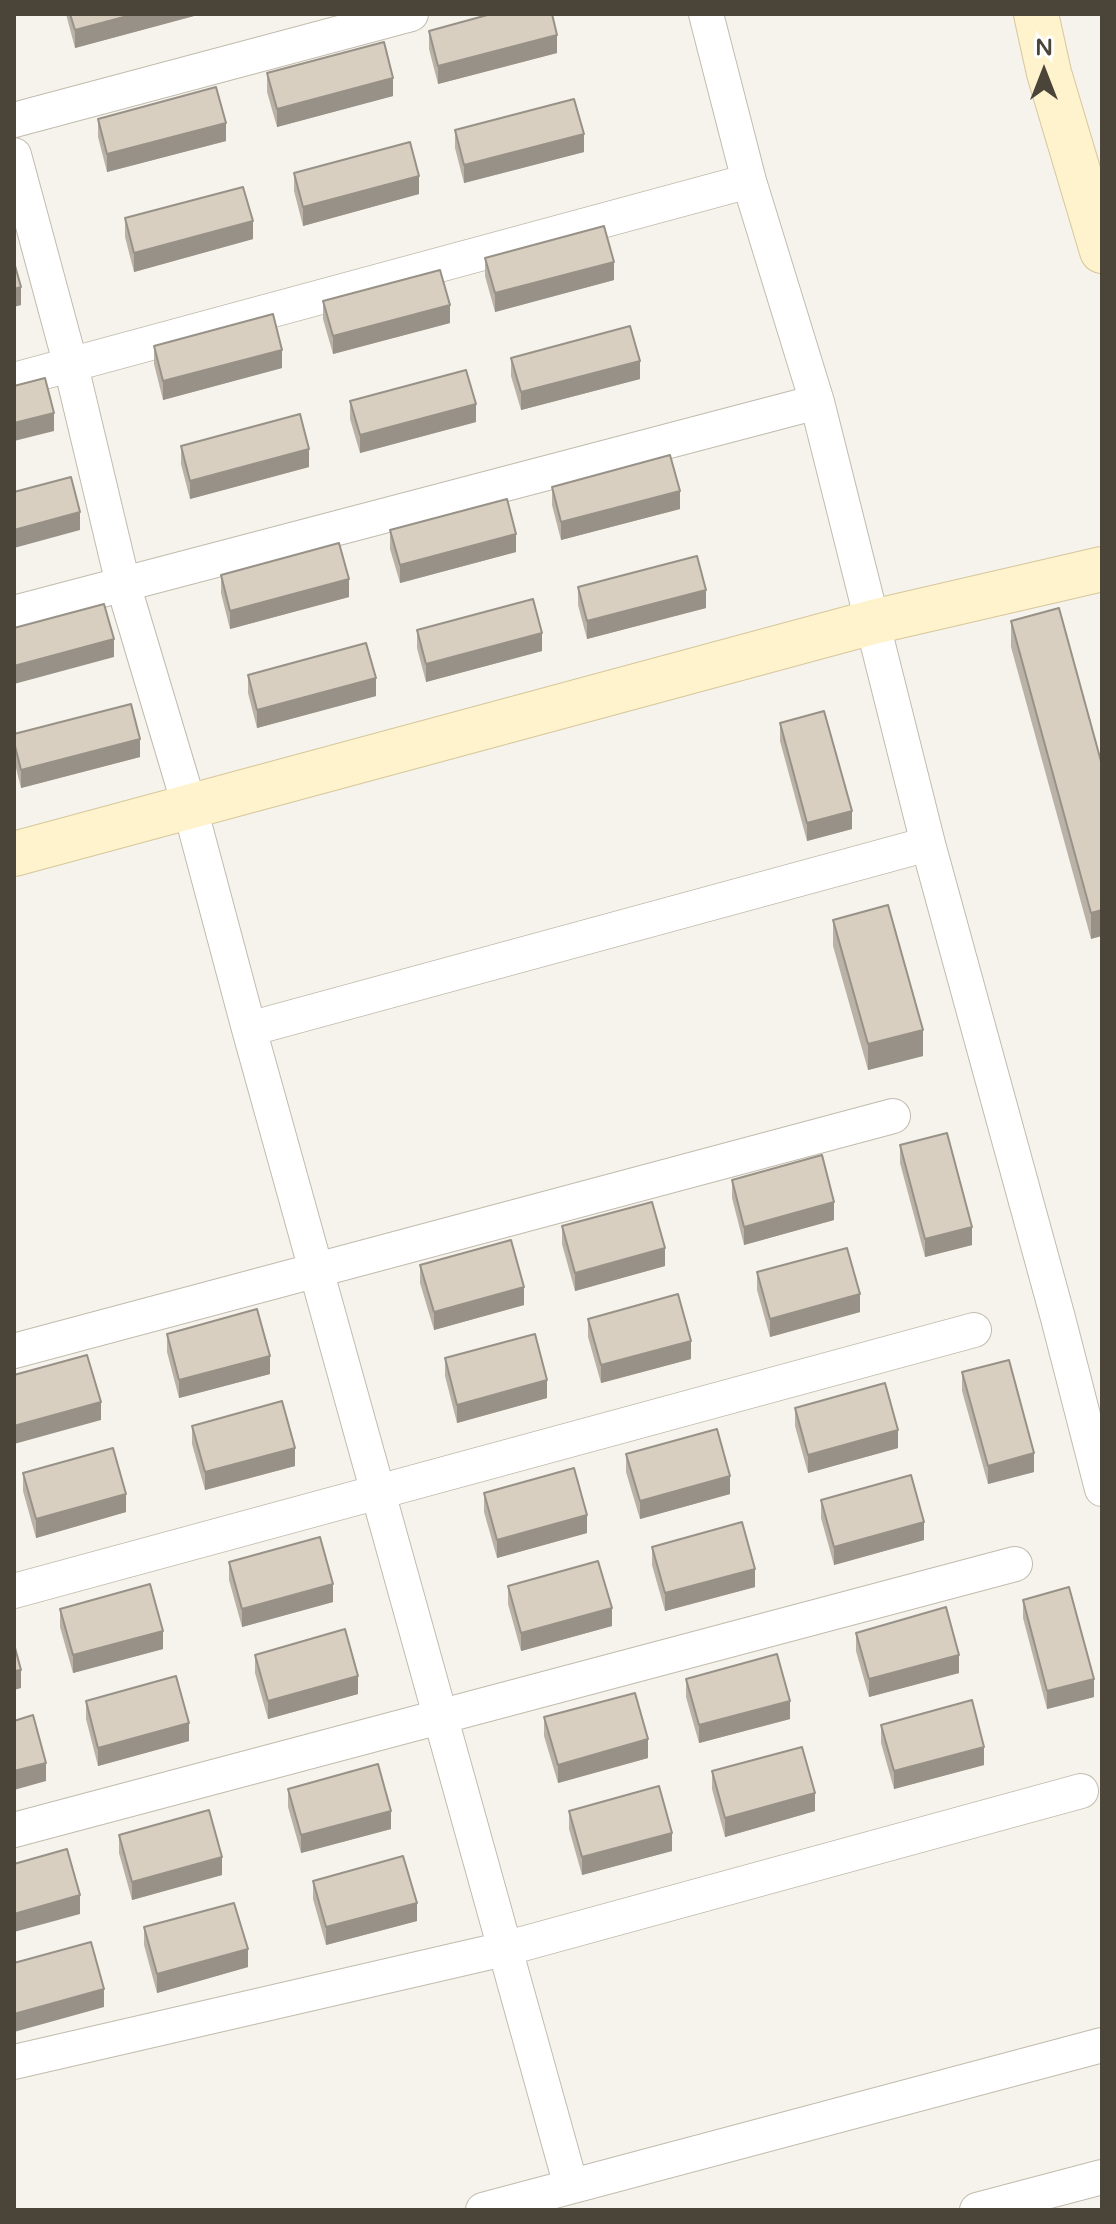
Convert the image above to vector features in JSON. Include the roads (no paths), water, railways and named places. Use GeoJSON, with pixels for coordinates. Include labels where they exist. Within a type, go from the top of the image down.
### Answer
{"type":"FeatureCollection","features":[{"type":"Feature","properties":{"kind":"street"},"geometry":{"type":"LineString","coordinates":[[14,120],[411,14]]}},
{"type":"Feature","properties":{"kind":"street"},"geometry":{"type":"LineString","coordinates":[[706,14],[749,181],[817,402],[928,844],[1102,1489]]}},
{"type":"Feature","properties":{"kind":"street"},"geometry":{"type":"LineString","coordinates":[[1036,14],[1049,73],[1102,251]]}},
{"type":"Feature","properties":{"kind":"street"},"geometry":{"type":"LineString","coordinates":[[14,155],[71,366],[123,584],[190,808],[571,2186]]}},
{"type":"Feature","properties":{"kind":"street"},"geometry":{"type":"LineString","coordinates":[[14,380],[749,181]]}},
{"type":"Feature","properties":{"kind":"street"},"geometry":{"type":"LineString","coordinates":[[14,613],[817,402]]}},
{"type":"Feature","properties":{"kind":"street"},"geometry":{"type":"LineString","coordinates":[[14,854],[873,622],[1102,569]]}},
{"type":"Feature","properties":{"kind":"street"},"geometry":{"type":"LineString","coordinates":[[249,1029],[928,844]]}},
{"type":"Feature","properties":{"kind":"street"},"geometry":{"type":"LineString","coordinates":[[14,1351],[893,1116]]}},
{"type":"Feature","properties":{"kind":"street"},"geometry":{"type":"LineString","coordinates":[[14,1591],[974,1330]]}},
{"type":"Feature","properties":{"kind":"street"},"geometry":{"type":"LineString","coordinates":[[14,1830],[1015,1564]]}},
{"type":"Feature","properties":{"kind":"street"},"geometry":{"type":"LineString","coordinates":[[14,2062],[504,1949],[1081,1791]]}},
{"type":"Feature","properties":{"kind":"street"},"geometry":{"type":"LineString","coordinates":[[483,2210],[1102,2045]]}},
{"type":"Feature","properties":{"kind":"street"},"geometry":{"type":"LineString","coordinates":[[977,2210],[1102,2177]]}}]}
